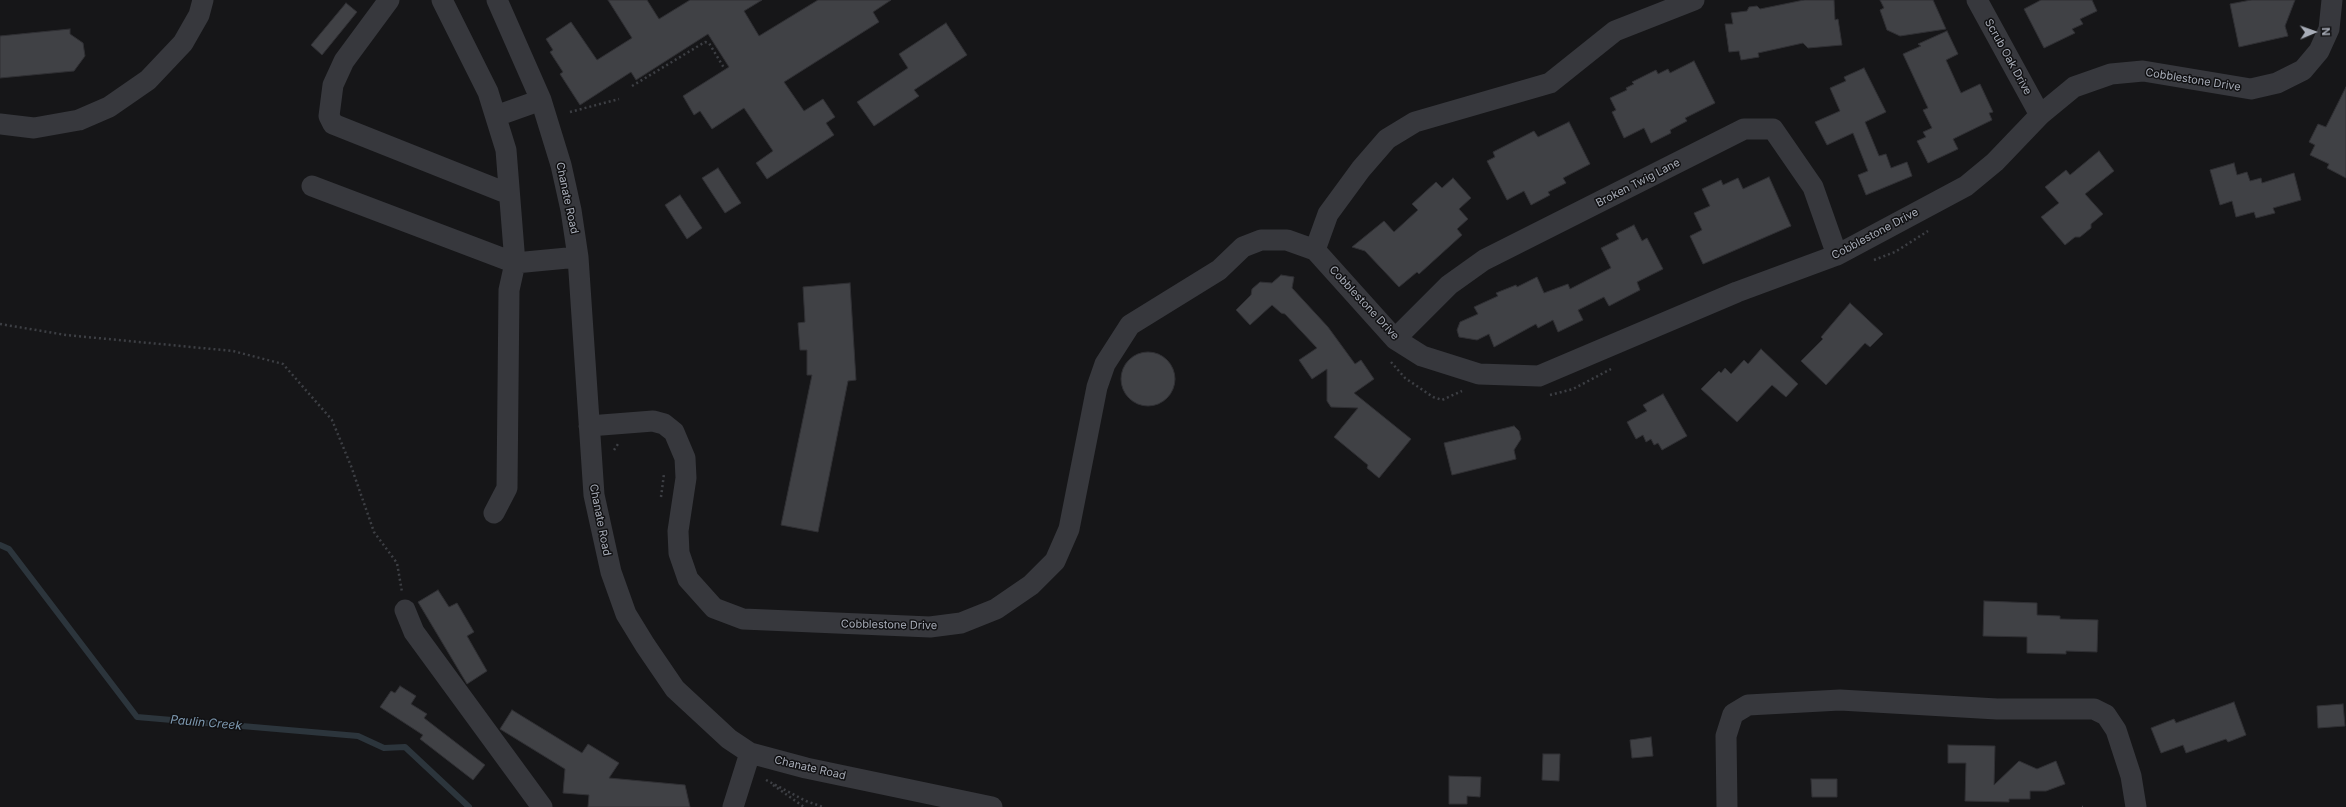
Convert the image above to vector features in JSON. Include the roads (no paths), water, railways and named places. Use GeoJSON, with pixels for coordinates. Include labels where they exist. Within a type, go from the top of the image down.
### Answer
{"type":"FeatureCollection","features":[{"type":"Feature","properties":{"kind":"street"},"geometry":{"type":"LineString","coordinates":[[0,124],[34,128],[79,120],[108,107],[148,80],[183,43],[199,15],[203,0]]}},
{"type":"Feature","properties":{"kind":"street"},"geometry":{"type":"LineString","coordinates":[[389,0],[344,61],[332,85],[329,116],[333,124],[509,194]]}},
{"type":"Feature","properties":{"kind":"street"},"geometry":{"type":"LineString","coordinates":[[442,0],[488,92],[506,150],[515,263],[509,290],[507,488],[494,513]]}},
{"type":"Feature","properties":{"kind":"street","name":"Chanate Road"},"geometry":{"type":"LineString","coordinates":[[497,0],[541,100],[563,173],[573,217],[578,256],[594,495],[600,528],[611,572],[626,614],[645,645],[676,689],[729,739],[750,753],[806,768],[992,807]]}},
{"type":"Feature","properties":{"kind":"street"},"geometry":{"type":"LineString","coordinates":[[1315,250],[1328,214],[1361,169],[1387,138],[1415,122],[1550,83],[1615,31],[1694,0]]}},
{"type":"Feature","properties":{"kind":"street","name":"Scrub Oak Drive"},"geometry":{"type":"LineString","coordinates":[[1977,0],[2040,115]]}},
{"type":"Feature","properties":{"kind":"street","name":"Cobblestone Drive"},"geometry":{"type":"LineString","coordinates":[[589,426],[653,421],[664,424],[674,432],[686,458],[686,478],[678,531],[679,553],[688,579],[714,608],[743,619],[930,627],[960,623],[996,609],[1031,585],[1055,561],[1069,529],[1097,387],[1105,364],[1130,325],[1219,270],[1243,247],[1261,240],[1287,240],[1315,250],[1395,339],[1422,356],[1479,374],[1539,376],[1738,292],[1837,255],[1966,186],[1995,162],[2040,115],[2074,87],[2111,74],[2143,71],[2251,89],[2277,83],[2303,70],[2319,51],[2329,29],[2332,0]]}},
{"type":"Feature","properties":{"kind":"street"},"geometry":{"type":"LineString","coordinates":[[496,116],[541,100]]}},
{"type":"Feature","properties":{"kind":"street","name":"Broken Twig Lane"},"geometry":{"type":"LineString","coordinates":[[1395,339],[1449,285],[1484,260],[1744,129],[1773,129],[1813,186],[1837,255]]}},
{"type":"Feature","properties":{"kind":"street"},"geometry":{"type":"LineString","coordinates":[[312,186],[515,263],[578,256]]}},
{"type":"Feature","properties":{"kind":"street"},"geometry":{"type":"LineString","coordinates":[[405,610],[414,632],[542,807]]}},
{"type":"Feature","properties":{"kind":"street"},"geometry":{"type":"LineString","coordinates":[[1727,807],[1726,736],[1733,714],[1748,704],[1840,700],[1998,709],[2094,709],[2106,715],[2116,730],[2131,776],[2136,807]]}},
{"type":"Feature","properties":{"kind":"street"},"geometry":{"type":"LineString","coordinates":[[733,807],[750,753]]}},
{"type":"Feature","properties":{"kind":"waterway","name":"Paulin Creek"},"geometry":{"type":"LineString","coordinates":[[0,545],[9,549],[137,717],[358,736],[384,748],[405,747],[469,807]]}}]}
